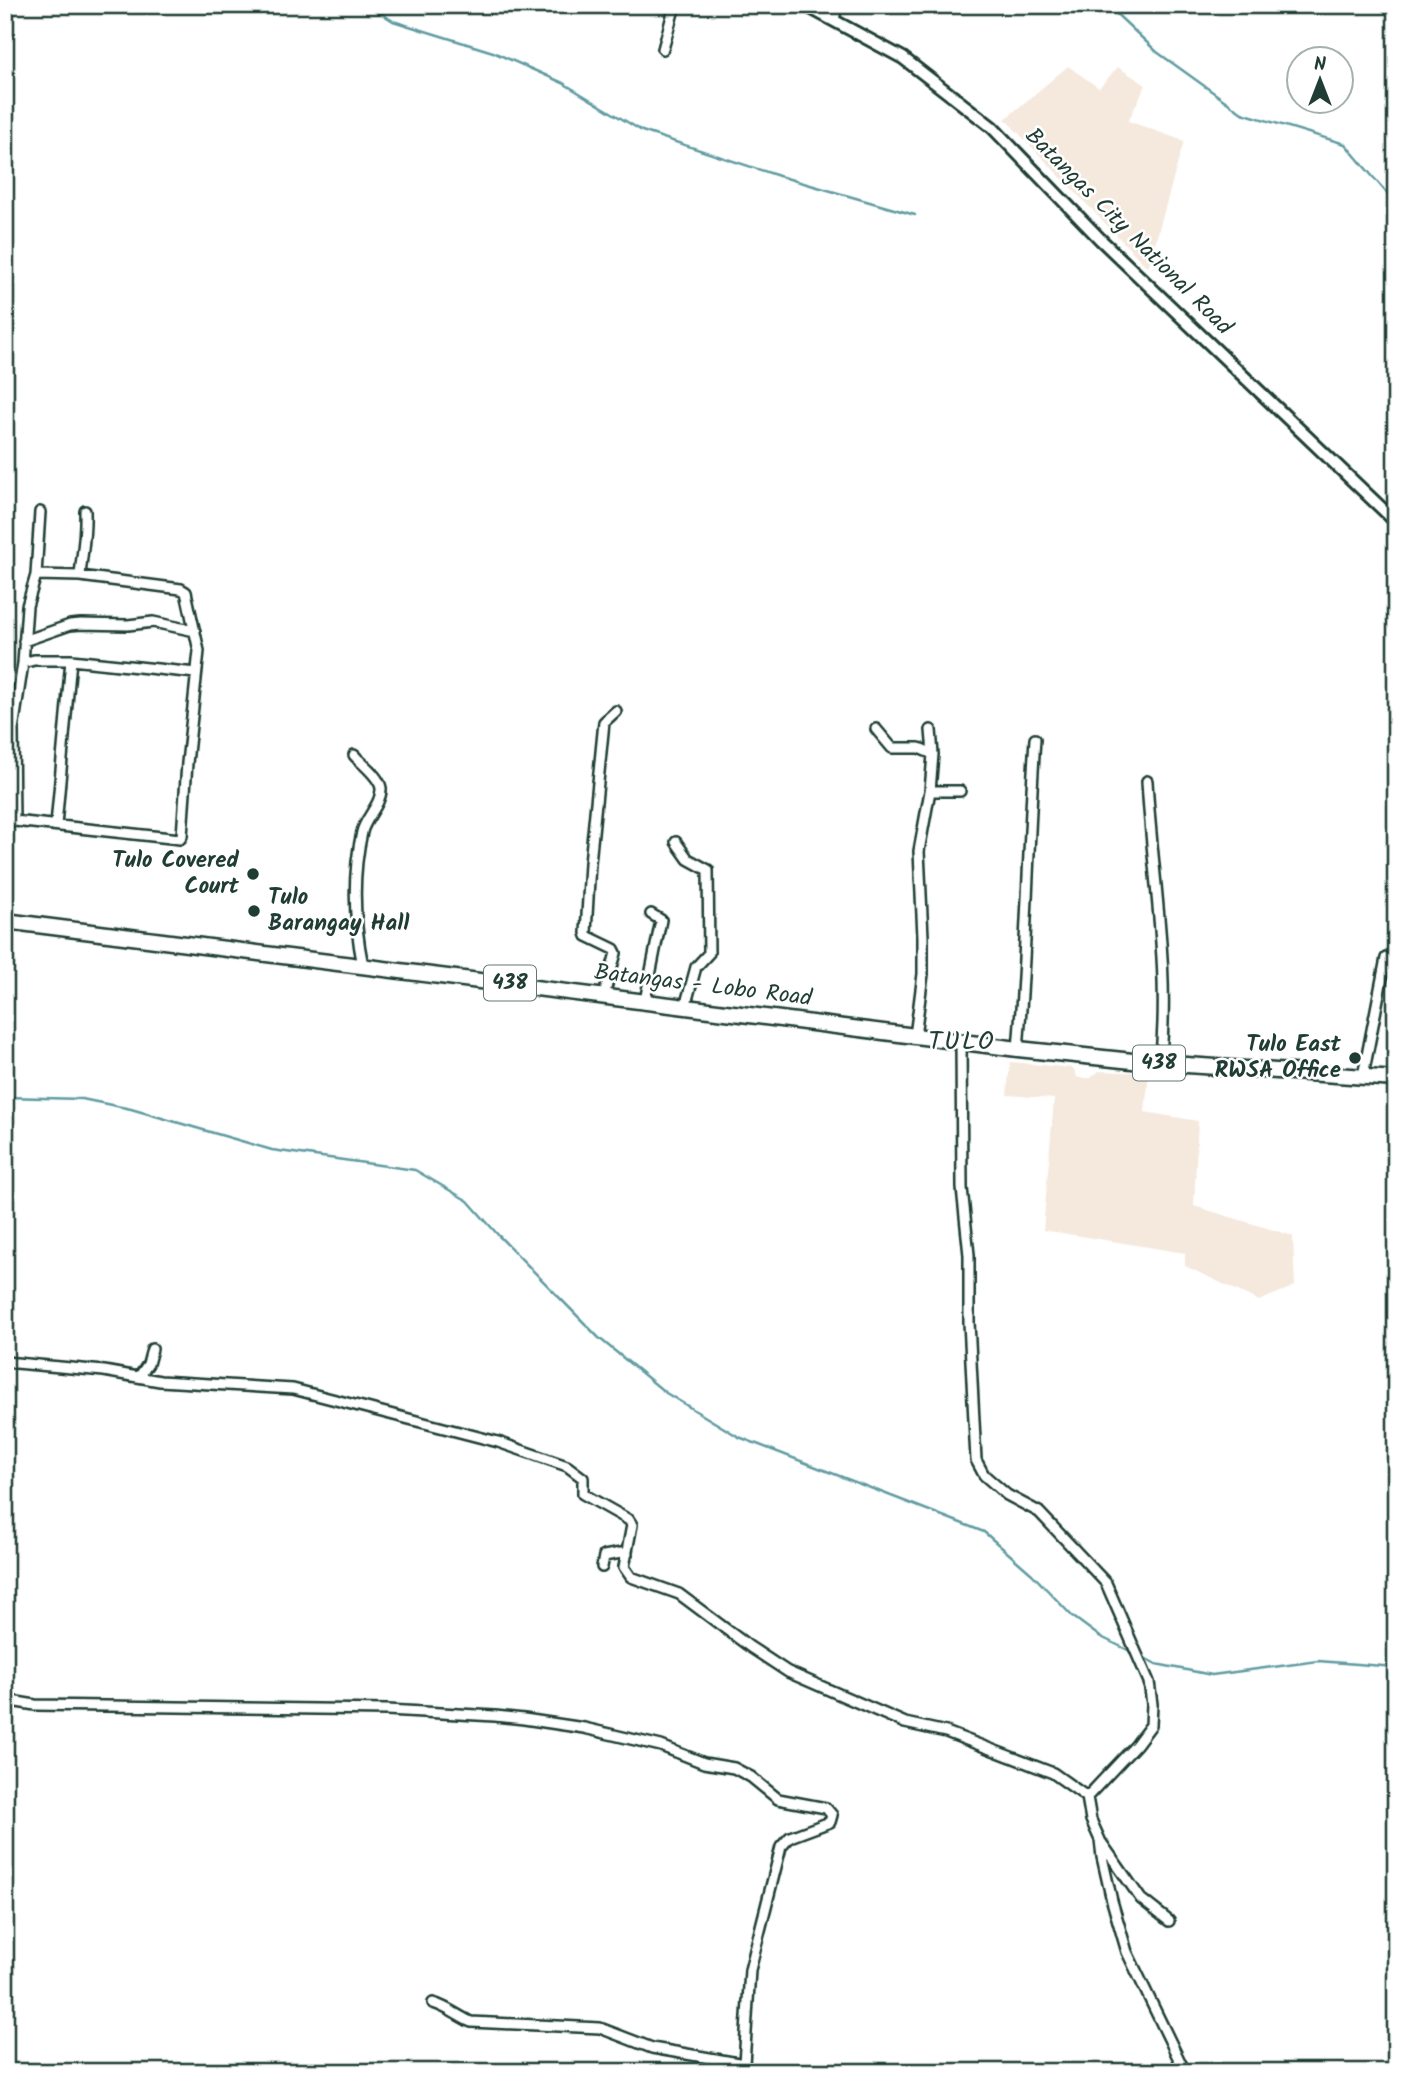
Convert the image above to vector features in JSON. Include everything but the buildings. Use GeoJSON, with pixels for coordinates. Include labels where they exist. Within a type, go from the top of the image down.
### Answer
{"type":"FeatureCollection","features":[{"type":"Feature","properties":{"kind":"main road","name":"Batangas - Lobo Road"},"geometry":{"type":"LineString","coordinates":[[5,921],[1018,1049],[1160,1063],[1396,1079]]}},
{"type":"Feature","properties":{"kind":"street"},"geometry":{"type":"LineString","coordinates":[[663,49],[675,5]]}},
{"type":"Feature","properties":{"kind":"street","name":"Batangas City National Road"},"geometry":{"type":"LineString","coordinates":[[805,5],[903,58],[992,127],[1101,240],[1396,522]]}},
{"type":"Feature","properties":{"kind":"street"},"geometry":{"type":"LineString","coordinates":[[834,20],[837,5]]}},
{"type":"Feature","properties":{"kind":"street"},"geometry":{"type":"LineString","coordinates":[[80,576],[86,538],[85,511]]}},
{"type":"Feature","properties":{"kind":"street"},"geometry":{"type":"LineString","coordinates":[[36,575],[80,576],[181,589],[186,592],[199,651],[180,839],[10,820],[13,730],[23,663],[28,599],[36,575],[40,512]]}},
{"type":"Feature","properties":{"kind":"street"},"geometry":{"type":"LineString","coordinates":[[24,641],[70,625],[81,624],[128,625],[153,622],[195,631]]}},
{"type":"Feature","properties":{"kind":"street"},"geometry":{"type":"LineString","coordinates":[[23,663],[34,660],[71,660],[196,673]]}},
{"type":"Feature","properties":{"kind":"street"},"geometry":{"type":"LineString","coordinates":[[55,825],[71,660]]}},
{"type":"Feature","properties":{"kind":"street"},"geometry":{"type":"LineString","coordinates":[[604,995],[616,953],[614,949],[587,936],[586,933],[604,722],[616,711]]}},
{"type":"Feature","properties":{"kind":"street"},"geometry":{"type":"LineString","coordinates":[[876,729],[890,747],[919,748],[933,754]]}},
{"type":"Feature","properties":{"kind":"street"},"geometry":{"type":"LineString","coordinates":[[915,1036],[923,974],[919,851],[930,791],[933,754],[931,730]]}},
{"type":"Feature","properties":{"kind":"street"},"geometry":{"type":"LineString","coordinates":[[1018,1049],[1027,936],[1035,739]]}},
{"type":"Feature","properties":{"kind":"street"},"geometry":{"type":"LineString","coordinates":[[354,755],[380,784],[381,792],[363,829],[358,856],[356,920],[363,966]]}},
{"type":"Feature","properties":{"kind":"street"},"geometry":{"type":"LineString","coordinates":[[1147,781],[1163,975],[1165,1024],[1160,1063]]}},
{"type":"Feature","properties":{"kind":"street"},"geometry":{"type":"LineString","coordinates":[[930,791],[960,791]]}},
{"type":"Feature","properties":{"kind":"street"},"geometry":{"type":"LineString","coordinates":[[676,842],[688,859],[708,870],[709,953],[696,967],[685,1007]]}},
{"type":"Feature","properties":{"kind":"street"},"geometry":{"type":"LineString","coordinates":[[645,1002],[661,920],[651,914]]}},
{"type":"Feature","properties":{"kind":"street"},"geometry":{"type":"LineString","coordinates":[[1363,1076],[1386,958]]}},
{"type":"Feature","properties":{"kind":"street"},"geometry":{"type":"LineString","coordinates":[[961,1041],[962,1188],[969,1255],[969,1322],[976,1460],[984,1475],[1007,1495],[1039,1512],[1106,1583],[1149,1682],[1151,1725],[1087,1797]]}},
{"type":"Feature","properties":{"kind":"street"},"geometry":{"type":"LineString","coordinates":[[139,1377],[148,1364],[152,1349]]}},
{"type":"Feature","properties":{"kind":"street"},"geometry":{"type":"LineString","coordinates":[[5,1362],[85,1369],[160,1381],[293,1390],[489,1440],[568,1466],[583,1478],[583,1494],[629,1520],[633,1529],[624,1567],[631,1577],[679,1594],[788,1672],[905,1723],[946,1732],[1053,1773],[1087,1797],[1091,1820],[1100,1840],[1141,1899],[1169,1921]]}},
{"type":"Feature","properties":{"kind":"street"},"geometry":{"type":"LineString","coordinates":[[602,1567],[604,1556],[627,1554]]}},
{"type":"Feature","properties":{"kind":"street"},"geometry":{"type":"LineString","coordinates":[[5,1700],[47,1705],[387,1710],[524,1719],[649,1742],[704,1763],[734,1768],[751,1777],[778,1800],[827,1808],[832,1815],[830,1822],[790,1837],[781,1847],[750,1970],[746,2068],[652,2048],[600,2028],[471,2022],[444,2006],[433,2003]]}},
{"type":"Feature","properties":{"kind":"street"},"geometry":{"type":"LineString","coordinates":[[1100,1840],[1104,1868],[1127,1952],[1185,2072]]}},
{"type":"Feature","properties":{"kind":"shaded area"},"geometry":{"type":"Polygon","coordinates":[[[1068,66],[1099,88],[1118,67],[1146,85],[1128,121],[1184,141],[1148,268],[1005,119],[1068,66]]]}},
{"type":"Feature","properties":{"kind":"shaded area"},"geometry":{"type":"Polygon","coordinates":[[[1010,1062],[1073,1068],[1078,1078],[1091,1078],[1099,1071],[1149,1073],[1145,1112],[1198,1121],[1194,1206],[1293,1236],[1295,1286],[1259,1301],[1185,1266],[1185,1253],[1043,1230],[1054,1099],[1007,1095],[1010,1062]]]}},
{"type":"Feature","properties":{"kind":"waterway"},"geometry":{"type":"LineString","coordinates":[[368,5],[393,21],[493,52],[563,83],[642,131],[779,176],[915,215]]}},
{"type":"Feature","properties":{"kind":"waterway"},"geometry":{"type":"LineString","coordinates":[[1107,5],[1157,52],[1242,113],[1345,144],[1396,204]]}},
{"type":"Feature","properties":{"kind":"waterway"},"geometry":{"type":"LineString","coordinates":[[5,1097],[82,1099],[131,1109],[272,1150],[415,1170],[468,1201],[599,1338],[666,1393],[739,1437],[984,1532],[1032,1574],[1072,1616],[1099,1636],[1132,1652]]}},
{"type":"Feature","properties":{"kind":"waterway"},"geometry":{"type":"LineString","coordinates":[[1141,1656],[1156,1664],[1212,1675],[1318,1661],[1396,1667]]}},
{"type":"Feature","properties":{"kind":"place","name":"Tulo Covered Court"},"geometry":{"type":"Point","coordinates":[253,874]}},
{"type":"Feature","properties":{"kind":"place","name":"Tulo Barangay Hall"},"geometry":{"type":"Point","coordinates":[254,911]}},
{"type":"Feature","properties":{"kind":"place","name":"Tulo East RWSA Office"},"geometry":{"type":"Point","coordinates":[1355,1058]}},
{"type":"Feature","properties":{"kind":"district","name":"TULO"},"geometry":{"type":"Point","coordinates":[962,1042]}}]}
